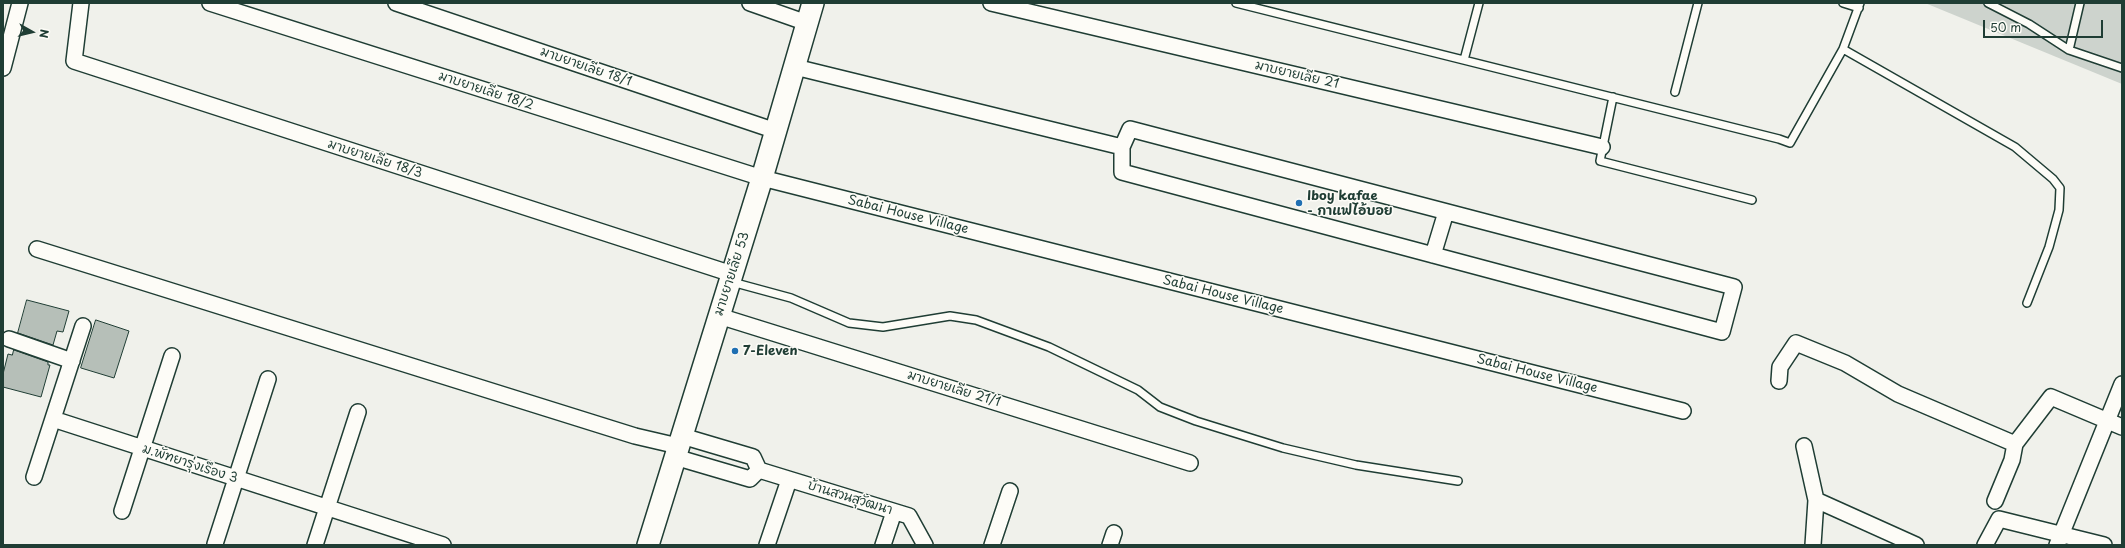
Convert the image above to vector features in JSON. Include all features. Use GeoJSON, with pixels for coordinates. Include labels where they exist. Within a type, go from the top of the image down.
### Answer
{"type":"FeatureCollection","features":[{"type":"Feature","properties":{"kind":"street"},"geometry":{"type":"LineString","coordinates":[[3,68],[5,50],[20,3]]}},
{"type":"Feature","properties":{"kind":"street","name":"มาบยายเลีย 18/3"},"geometry":{"type":"LineString","coordinates":[[81,3],[74,61],[731,278]]}},
{"type":"Feature","properties":{"kind":"street","name":"มาบยายเลีย 18/2"},"geometry":{"type":"LineString","coordinates":[[210,3],[762,178]]}},
{"type":"Feature","properties":{"kind":"street","name":"มาบยายเลีย 18/1"},"geometry":{"type":"LineString","coordinates":[[396,3],[776,131]]}},
{"type":"Feature","properties":{"kind":"street"},"geometry":{"type":"LineString","coordinates":[[750,3],[807,23]]}},
{"type":"Feature","properties":{"kind":"street","name":"มาบยายเลีย 53"},"geometry":{"type":"LineString","coordinates":[[648,545],[762,178],[813,3]]}},
{"type":"Feature","properties":{"kind":"street","name":"มาบยายเลีย 21"},"geometry":{"type":"LineString","coordinates":[[991,3],[1602,147]]}},
{"type":"Feature","properties":{"kind":"street"},"geometry":{"type":"LineString","coordinates":[[795,67],[1122,146]]}},
{"type":"Feature","properties":{"kind":"street"},"geometry":{"type":"LineString","coordinates":[[1130,129],[1446,212],[1734,287],[1722,332],[1122,172],[1122,146],[1130,129]]}},
{"type":"Feature","properties":{"kind":"street","name":"Sabai House Village"},"geometry":{"type":"LineString","coordinates":[[762,178],[1683,411]]}},
{"type":"Feature","properties":{"kind":"street"},"geometry":{"type":"LineString","coordinates":[[1433,255],[1446,212]]}},
{"type":"Feature","properties":{"kind":"street"},"geometry":{"type":"LineString","coordinates":[[37,249],[635,436],[679,446],[753,457],[760,470],[750,480],[679,446]]}},
{"type":"Feature","properties":{"kind":"street","name":"มาบยายเลีย 21/1"},"geometry":{"type":"LineString","coordinates":[[718,316],[1190,463]]}},
{"type":"Feature","properties":{"kind":"street"},"geometry":{"type":"LineString","coordinates":[[34,477],[83,326]]}},
{"type":"Feature","properties":{"kind":"street"},"geometry":{"type":"LineString","coordinates":[[9,340],[72,361]]}},
{"type":"Feature","properties":{"kind":"street"},"geometry":{"type":"LineString","coordinates":[[1779,381],[1780,367],[1796,343],[1845,363],[1898,394],[2015,444]]}},
{"type":"Feature","properties":{"kind":"street"},"geometry":{"type":"LineString","coordinates":[[122,511],[172,356]]}},
{"type":"Feature","properties":{"kind":"street"},"geometry":{"type":"LineString","coordinates":[[215,544],[268,379]]}},
{"type":"Feature","properties":{"kind":"street"},"geometry":{"type":"LineString","coordinates":[[2059,540],[2122,384]]}},
{"type":"Feature","properties":{"kind":"street"},"geometry":{"type":"LineString","coordinates":[[1995,501],[2012,460],[2015,444],[2051,397],[2122,427]]}},
{"type":"Feature","properties":{"kind":"street"},"geometry":{"type":"LineString","coordinates":[[315,545],[358,412]]}},
{"type":"Feature","properties":{"kind":"street","name":"ม.พัทยารุ่งเรือง 3"},"geometry":{"type":"LineString","coordinates":[[53,419],[443,545]]}},
{"type":"Feature","properties":{"kind":"street"},"geometry":{"type":"LineString","coordinates":[[1804,446],[1816,500],[1814,545]]}},
{"type":"Feature","properties":{"kind":"street","name":"บ้านสวนสุวัฒนา"},"geometry":{"type":"LineString","coordinates":[[760,470],[909,516],[925,545]]}},
{"type":"Feature","properties":{"kind":"street"},"geometry":{"type":"LineString","coordinates":[[767,545],[789,480]]}},
{"type":"Feature","properties":{"kind":"street"},"geometry":{"type":"LineString","coordinates":[[992,545],[1010,491]]}},
{"type":"Feature","properties":{"kind":"street"},"geometry":{"type":"LineString","coordinates":[[1816,500],[1916,545]]}},
{"type":"Feature","properties":{"kind":"street"},"geometry":{"type":"LineString","coordinates":[[883,545],[894,512]]}},
{"type":"Feature","properties":{"kind":"street"},"geometry":{"type":"LineString","coordinates":[[1985,545],[1999,519],[2059,540],[2104,545]]}},
{"type":"Feature","properties":{"kind":"lane"},"geometry":{"type":"LineString","coordinates":[[1236,3],[1779,138],[1790,144],[1843,49],[1860,6],[1843,3]]}},
{"type":"Feature","properties":{"kind":"lane"},"geometry":{"type":"LineString","coordinates":[[1464,60],[1479,3]]}},
{"type":"Feature","properties":{"kind":"lane"},"geometry":{"type":"LineString","coordinates":[[1675,92],[1698,3]]}},
{"type":"Feature","properties":{"kind":"lane"},"geometry":{"type":"LineString","coordinates":[[2069,50],[2080,3]]}},
{"type":"Feature","properties":{"kind":"lane"},"geometry":{"type":"LineString","coordinates":[[1993,4],[2029,24],[2069,50],[2122,68]]}},
{"type":"Feature","properties":{"kind":"lane"},"geometry":{"type":"LineString","coordinates":[[1843,49],[2015,148],[2053,179],[2060,188],[2059,210],[2049,247],[2026,302]]}},
{"type":"Feature","properties":{"kind":"lane"},"geometry":{"type":"LineString","coordinates":[[1613,97],[1600,161],[1752,200]]}},
{"type":"Feature","properties":{"kind":"lane"},"geometry":{"type":"LineString","coordinates":[[731,278],[791,298],[849,324],[882,327],[950,316],[976,320],[1049,347],[1138,390],[1160,406],[1196,421],[1283,448],[1356,465],[1458,481]]}},
{"type":"Feature","properties":{"kind":"shaded area"},"geometry":{"type":"Polygon","coordinates":[[[1925,3],[2122,3],[2122,84],[1925,3]]]}},
{"type":"Feature","properties":{"kind":"building"},"geometry":{"type":"Polygon","coordinates":[[[27,300],[69,311],[63,332],[57,331],[53,345],[18,333],[27,300]]]}},
{"type":"Feature","properties":{"kind":"building"},"geometry":{"type":"Polygon","coordinates":[[[96,320],[129,331],[114,378],[81,368],[96,320]]]}},
{"type":"Feature","properties":{"kind":"building"},"geometry":{"type":"Polygon","coordinates":[[[14,350],[48,362],[48,365],[50,365],[41,397],[3,387],[3,374],[8,354],[12,355],[14,350]]]}},
{"type":"Feature","properties":{"kind":"place","name":"Iboy kafae - กาแฟไอ้บอย"},"geometry":{"type":"Point","coordinates":[1299,203]}},
{"type":"Feature","properties":{"kind":"place","name":"7-Eleven"},"geometry":{"type":"Point","coordinates":[735,351]}}]}
